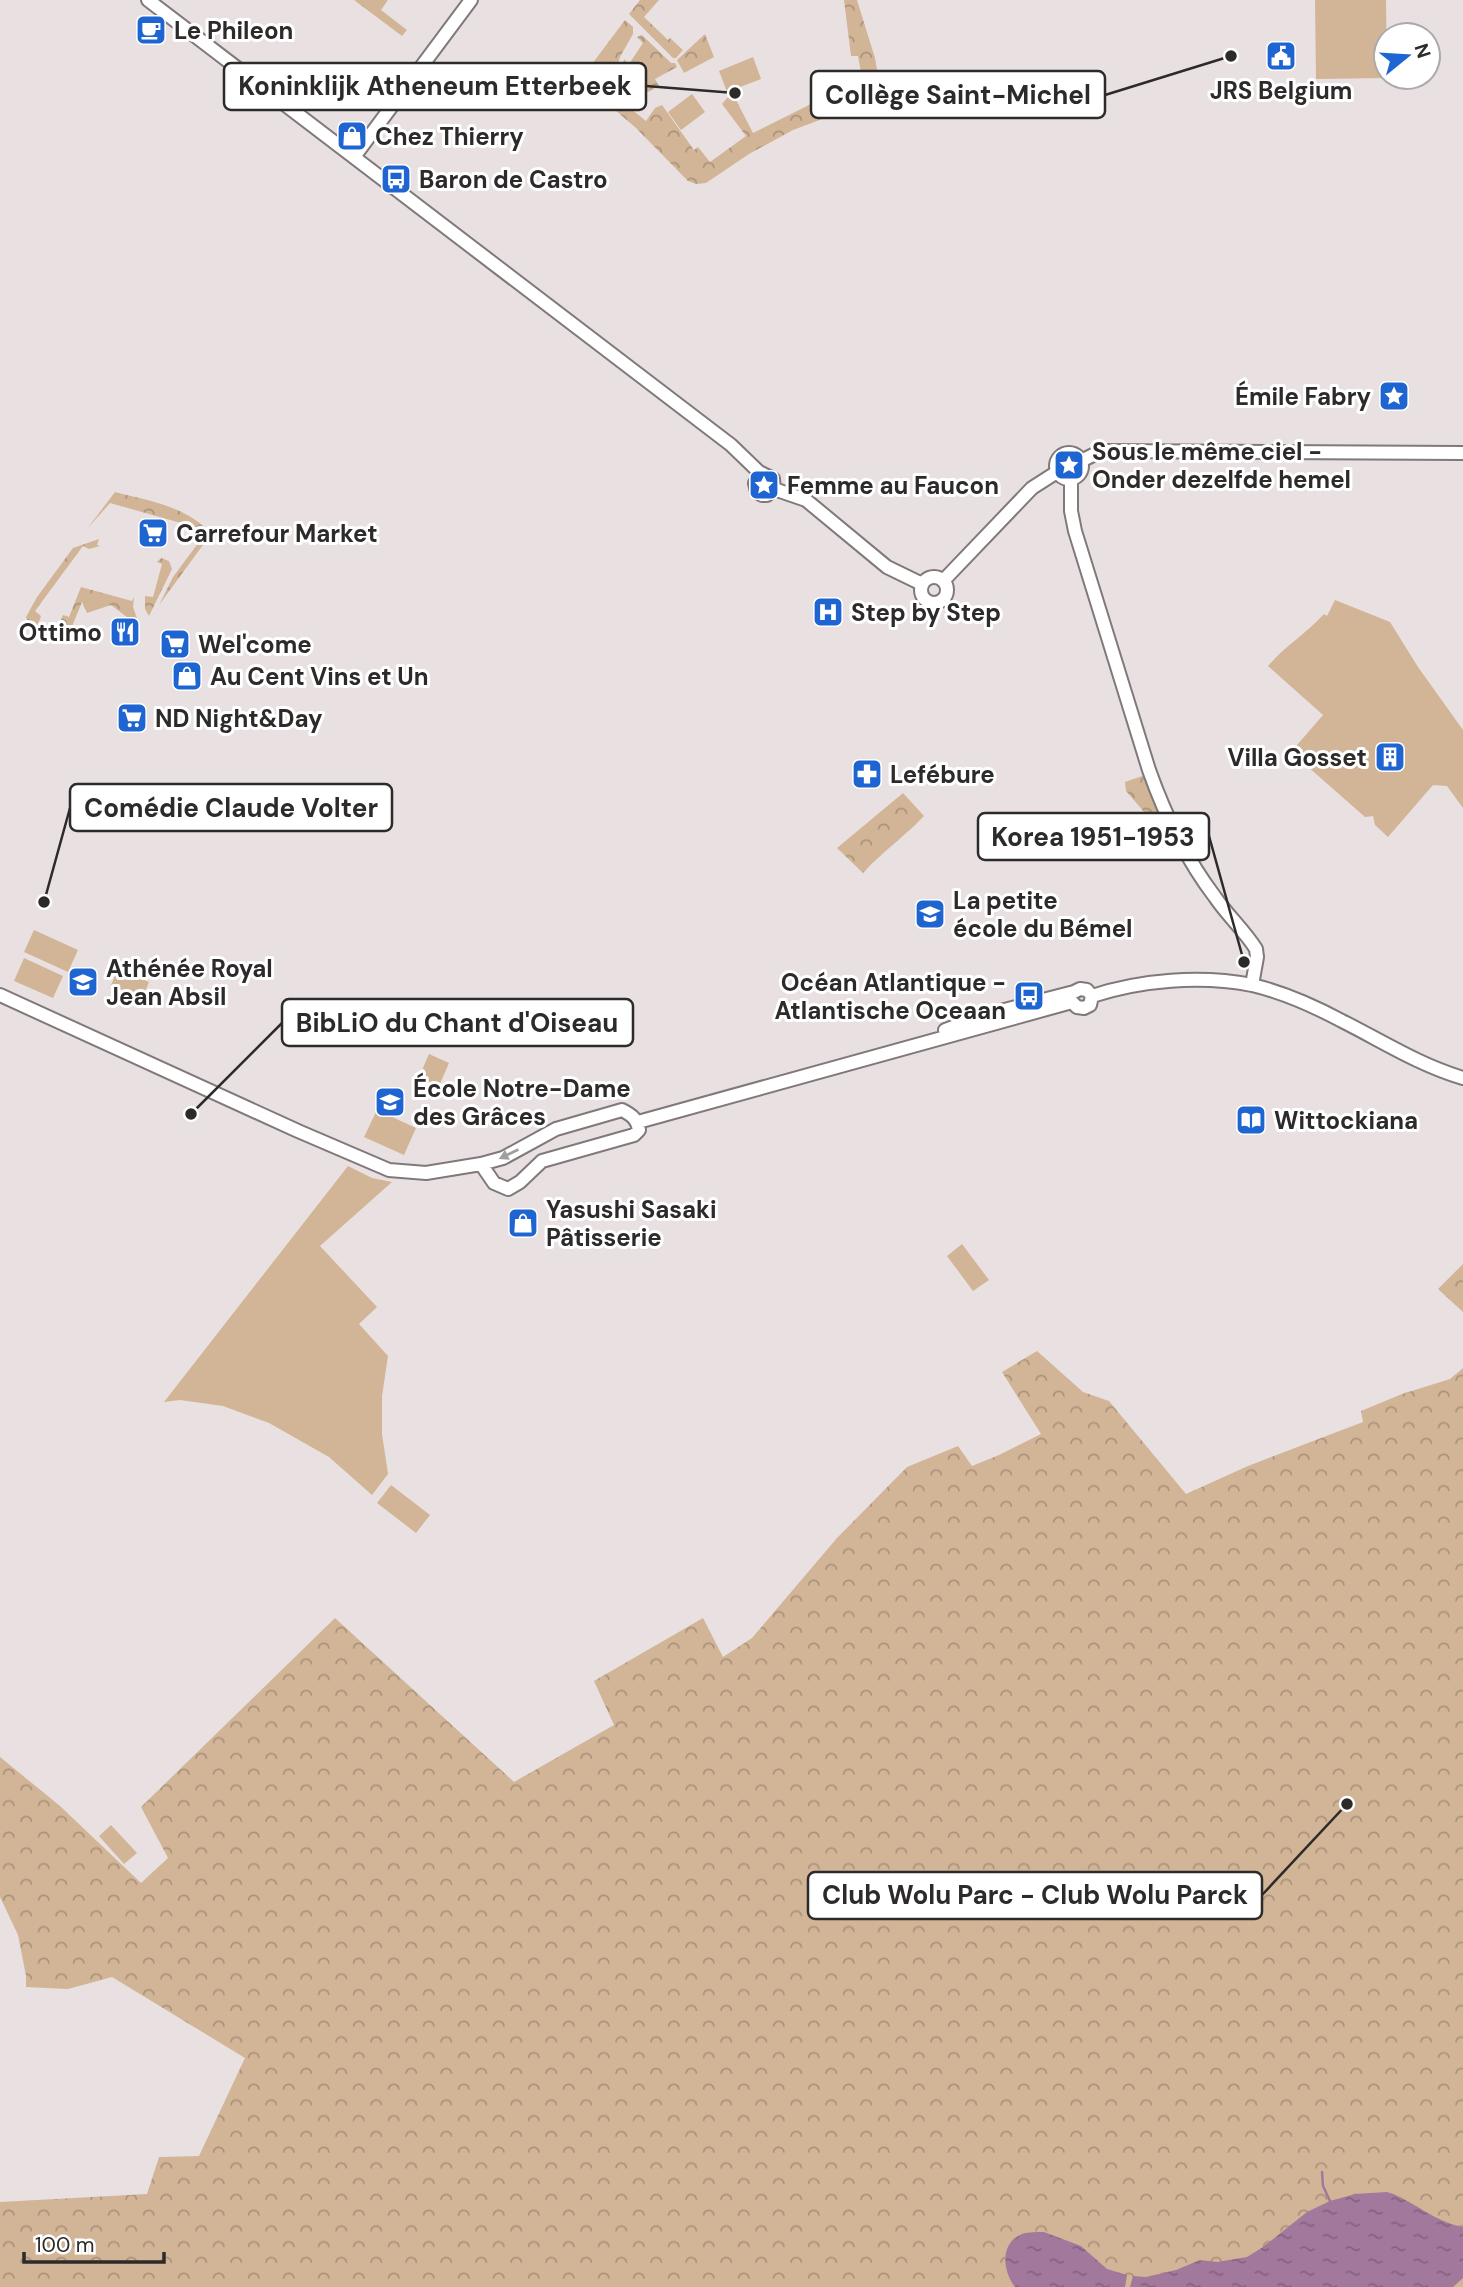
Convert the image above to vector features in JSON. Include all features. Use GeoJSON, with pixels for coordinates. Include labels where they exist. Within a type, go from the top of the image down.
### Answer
{"type":"FeatureCollection","features":[{"type":"Feature","properties":{"kind":"street"},"geometry":{"type":"LineString","coordinates":[[148,0],[731,445],[747,459],[759,479],[772,479],[774,489],[806,500],[887,567],[922,584]]}},
{"type":"Feature","properties":{"kind":"street"},"geometry":{"type":"LineString","coordinates":[[354,157],[471,0]]}},
{"type":"Feature","properties":{"kind":"street"},"geometry":{"type":"LineString","coordinates":[[1081,461],[1101,451],[1463,453]]}},
{"type":"Feature","properties":{"kind":"street"},"geometry":{"type":"LineString","coordinates":[[1072,453],[1081,461],[1081,471],[1071,479],[1063,478],[1057,472],[1057,460],[1063,454],[1072,453]]}},
{"type":"Feature","properties":{"kind":"street"},"geometry":{"type":"LineString","coordinates":[[943,581],[1032,488],[1057,472]]}},
{"type":"Feature","properties":{"kind":"street"},"geometry":{"type":"LineString","coordinates":[[1071,479],[1071,511],[1075,531],[1149,771],[1163,809],[1181,843],[1213,895],[1256,949],[1252,985]]}},
{"type":"Feature","properties":{"kind":"street"},"geometry":{"type":"LineString","coordinates":[[932,577],[943,581],[946,595],[937,603],[929,602],[922,596],[922,584],[932,577]]}},
{"type":"Feature","properties":{"kind":"street"},"geometry":{"type":"LineString","coordinates":[[638,1122],[914,1045],[963,1028],[1073,997],[1084,988],[1092,996],[1129,987],[1178,981],[1252,985],[1305,1003],[1400,1053],[1463,1079]]}},
{"type":"Feature","properties":{"kind":"street"},"geometry":{"type":"LineString","coordinates":[[0,995],[389,1170],[426,1173],[481,1164],[503,1158],[556,1129],[622,1111],[638,1122],[639,1130],[635,1135],[542,1161],[520,1182],[508,1189],[494,1183],[481,1164]]}},
{"type":"Feature","properties":{"kind":"green space"},"geometry":{"type":"Polygon","coordinates":[[[354,0],[388,0],[381,10],[407,30],[402,36],[354,0]]]}},
{"type":"Feature","properties":{"kind":"green space"},"geometry":{"type":"Polygon","coordinates":[[[640,0],[659,0],[644,17],[683,50],[676,58],[629,14],[640,0]]]}},
{"type":"Feature","properties":{"kind":"green space"},"geometry":{"type":"Polygon","coordinates":[[[844,0],[857,0],[875,58],[877,89],[870,101],[793,130],[749,154],[706,183],[688,181],[636,128],[580,80],[625,20],[633,27],[633,34],[620,57],[610,92],[646,121],[655,108],[662,105],[694,150],[698,147],[710,162],[746,136],[722,104],[727,98],[732,96],[734,101],[736,100],[753,133],[813,103],[811,96],[846,84],[847,92],[862,90],[858,56],[851,56],[844,0]]]}},
{"type":"Feature","properties":{"kind":"green space"},"geometry":{"type":"Polygon","coordinates":[[[1315,0],[1386,0],[1386,21],[1372,21],[1372,78],[1316,79],[1315,0]]]}},
{"type":"Feature","properties":{"kind":"green space"},"geometry":{"type":"Polygon","coordinates":[[[705,34],[714,57],[684,73],[677,60],[705,34]]]}},
{"type":"Feature","properties":{"kind":"green space"},"geometry":{"type":"Polygon","coordinates":[[[642,35],[677,67],[655,79],[659,86],[648,92],[640,90],[624,78],[622,68],[624,59],[629,64],[643,43],[637,37],[642,35]]]}},
{"type":"Feature","properties":{"kind":"green space"},"geometry":{"type":"Polygon","coordinates":[[[753,57],[761,79],[727,92],[719,71],[753,57]]]}},
{"type":"Feature","properties":{"kind":"green space"},"geometry":{"type":"Polygon","coordinates":[[[692,94],[705,112],[681,130],[668,112],[692,94]]]}},
{"type":"Feature","properties":{"kind":"green space"},"geometry":{"type":"Polygon","coordinates":[[[115,492],[179,511],[191,517],[211,534],[159,605],[173,577],[199,542],[197,540],[202,532],[195,527],[110,503],[87,529],[115,492]]]}},
{"type":"Feature","properties":{"kind":"green space"},"geometry":{"type":"Polygon","coordinates":[[[99,539],[97,545],[100,546],[89,549],[83,546],[35,611],[41,616],[39,622],[45,625],[42,631],[30,626],[26,617],[37,597],[73,548],[99,539]]]}},
{"type":"Feature","properties":{"kind":"green space"},"geometry":{"type":"Polygon","coordinates":[[[161,558],[169,561],[172,569],[149,616],[145,609],[145,596],[153,597],[162,564],[157,562],[161,558]]]}},
{"type":"Feature","properties":{"kind":"green space"},"geometry":{"type":"Polygon","coordinates":[[[81,587],[132,601],[134,597],[133,607],[140,627],[111,605],[87,613],[82,602],[66,641],[54,636],[63,615],[69,617],[81,587]]]}},
{"type":"Feature","properties":{"kind":"green space"},"geometry":{"type":"Polygon","coordinates":[[[1335,600],[1390,622],[1463,730],[1463,808],[1447,786],[1433,785],[1388,837],[1375,825],[1373,816],[1365,817],[1291,752],[1323,715],[1268,666],[1324,614],[1327,616],[1335,600]]]}},
{"type":"Feature","properties":{"kind":"green space"},"geometry":{"type":"Polygon","coordinates":[[[1145,775],[1175,841],[1170,842],[1126,791],[1125,782],[1145,775]]]}},
{"type":"Feature","properties":{"kind":"green space"},"geometry":{"type":"Polygon","coordinates":[[[903,793],[924,816],[863,873],[837,848],[903,793]]]}},
{"type":"Feature","properties":{"kind":"green space"},"geometry":{"type":"Polygon","coordinates":[[[34,930],[78,950],[68,972],[24,952],[34,930]]]}},
{"type":"Feature","properties":{"kind":"green space"},"geometry":{"type":"Polygon","coordinates":[[[24,958],[63,976],[53,998],[14,981],[24,958]]]}},
{"type":"Feature","properties":{"kind":"green space"},"geometry":{"type":"Polygon","coordinates":[[[118,969],[149,982],[142,999],[111,985],[118,969]]]}},
{"type":"Feature","properties":{"kind":"green space"},"geometry":{"type":"Polygon","coordinates":[[[429,1054],[449,1063],[436,1093],[416,1084],[429,1054]]]}},
{"type":"Feature","properties":{"kind":"green space"},"geometry":{"type":"Polygon","coordinates":[[[377,1110],[416,1128],[404,1155],[364,1137],[377,1110]]]}},
{"type":"Feature","properties":{"kind":"green space"},"geometry":{"type":"Polygon","coordinates":[[[348,1166],[372,1178],[392,1182],[320,1246],[377,1307],[359,1324],[388,1356],[382,1396],[382,1434],[388,1474],[372,1495],[329,1457],[269,1423],[223,1406],[180,1400],[164,1402],[348,1166]]]}},
{"type":"Feature","properties":{"kind":"green space"},"geometry":{"type":"Polygon","coordinates":[[[962,1244],[989,1280],[973,1291],[947,1256],[962,1244]]]}},
{"type":"Feature","properties":{"kind":"green space"},"geometry":{"type":"Polygon","coordinates":[[[1463,1264],[1463,1312],[1438,1289],[1463,1264]]]}},
{"type":"Feature","properties":{"kind":"green space"},"geometry":{"type":"Polygon","coordinates":[[[1037,1351],[1083,1392],[1109,1401],[1186,1494],[1248,1466],[1363,1422],[1361,1411],[1402,1394],[1450,1379],[1463,1368],[1463,2287],[0,2287],[0,2202],[147,2194],[159,2157],[199,2156],[245,2058],[112,1977],[68,1989],[26,1987],[18,1935],[0,1897],[0,1757],[60,1806],[141,1883],[168,1858],[141,1807],[335,1618],[514,1782],[614,1725],[594,1681],[703,1618],[723,1657],[752,1638],[837,1538],[907,1467],[958,1446],[972,1466],[1041,1434],[1002,1372],[1037,1351]]]}},
{"type":"Feature","properties":{"kind":"green space"},"geometry":{"type":"Polygon","coordinates":[[[391,1485],[430,1515],[416,1533],[377,1503],[391,1485]]]}},
{"type":"Feature","properties":{"kind":"green space"},"geometry":{"type":"Polygon","coordinates":[[[111,1825],[137,1853],[124,1864],[99,1836],[111,1825]]]}},
{"type":"Feature","properties":{"kind":"water"},"geometry":{"type":"Polygon","coordinates":[[[1387,2192],[1442,2220],[1463,2227],[1463,2278],[1453,2287],[1130,2287],[1133,2276],[1146,2277],[1176,2270],[1200,2260],[1217,2262],[1247,2257],[1307,2212],[1330,2201],[1355,2194],[1387,2192]]]}},
{"type":"Feature","properties":{"kind":"water"},"geometry":{"type":"Polygon","coordinates":[[[1044,2232],[1081,2246],[1107,2269],[1127,2275],[1125,2287],[1015,2287],[1008,2274],[1005,2258],[1010,2244],[1022,2234],[1044,2232]]]}},
{"type":"Feature","properties":{"kind":"waterway"},"geometry":{"type":"LineString","coordinates":[[1322,2172],[1323,2186],[1330,2201]]}},
{"type":"Feature","properties":{"kind":"place","name":"Le Phileon"},"geometry":{"type":"Point","coordinates":[151,30]}},
{"type":"Feature","properties":{"kind":"place","name":"Collège Saint-Michel"},"geometry":{"type":"Point","coordinates":[1231,56]}},
{"type":"Feature","properties":{"kind":"place","name":"JRS Belgium"},"geometry":{"type":"Point","coordinates":[1281,56]}},
{"type":"Feature","properties":{"kind":"place","name":"Koninklijk Atheneum Etterbeek"},"geometry":{"type":"Point","coordinates":[735,93]}},
{"type":"Feature","properties":{"kind":"place","name":"Chez Thierry"},"geometry":{"type":"Point","coordinates":[352,136]}},
{"type":"Feature","properties":{"kind":"place","name":"Baron de Castro"},"geometry":{"type":"Point","coordinates":[396,179]}},
{"type":"Feature","properties":{"kind":"place","name":"Émile Fabry"},"geometry":{"type":"Point","coordinates":[1394,396]}},
{"type":"Feature","properties":{"kind":"place","name":"Sous le même ciel - Onder dezelfde hemel"},"geometry":{"type":"Point","coordinates":[1069,465]}},
{"type":"Feature","properties":{"kind":"place","name":"Femme au Faucon"},"geometry":{"type":"Point","coordinates":[764,485]}},
{"type":"Feature","properties":{"kind":"place","name":"Carrefour Market"},"geometry":{"type":"Point","coordinates":[153,533]}},
{"type":"Feature","properties":{"kind":"place","name":"Step by Step"},"geometry":{"type":"Point","coordinates":[828,612]}},
{"type":"Feature","properties":{"kind":"place","name":"Ottimo"},"geometry":{"type":"Point","coordinates":[125,632]}},
{"type":"Feature","properties":{"kind":"place","name":"Wel'come"},"geometry":{"type":"Point","coordinates":[175,644]}},
{"type":"Feature","properties":{"kind":"place","name":"Au Cent Vins et Un"},"geometry":{"type":"Point","coordinates":[187,676]}},
{"type":"Feature","properties":{"kind":"place","name":"ND Night&Day"},"geometry":{"type":"Point","coordinates":[132,718]}},
{"type":"Feature","properties":{"kind":"place","name":"Villa Gosset"},"geometry":{"type":"Point","coordinates":[1390,757]}},
{"type":"Feature","properties":{"kind":"place","name":"Lefébure"},"geometry":{"type":"Point","coordinates":[867,774]}},
{"type":"Feature","properties":{"kind":"place","name":"Comédie Claude Volter"},"geometry":{"type":"Point","coordinates":[44,902]}},
{"type":"Feature","properties":{"kind":"place","name":"La petite école du Bémel"},"geometry":{"type":"Point","coordinates":[930,914]}},
{"type":"Feature","properties":{"kind":"place","name":"Korea 1951-1953"},"geometry":{"type":"Point","coordinates":[1244,962]}},
{"type":"Feature","properties":{"kind":"place","name":"Athénée Royal Jean Absil"},"geometry":{"type":"Point","coordinates":[83,982]}},
{"type":"Feature","properties":{"kind":"place","name":"Océan Atlantique - Atlantische Oceaan"},"geometry":{"type":"Point","coordinates":[1029,996]}},
{"type":"Feature","properties":{"kind":"place","name":"École Notre-Dame des Grâces"},"geometry":{"type":"Point","coordinates":[390,1102]}},
{"type":"Feature","properties":{"kind":"place","name":"BibLiO du Chant d'Oiseau"},"geometry":{"type":"Point","coordinates":[191,1114]}},
{"type":"Feature","properties":{"kind":"place","name":"Wittockiana"},"geometry":{"type":"Point","coordinates":[1251,1120]}},
{"type":"Feature","properties":{"kind":"place","name":"Yasushi Sasaki Pâtisserie"},"geometry":{"type":"Point","coordinates":[523,1223]}},
{"type":"Feature","properties":{"kind":"place","name":"Club Wolu Parc - Club Wolu Parck"},"geometry":{"type":"Point","coordinates":[1347,1804]}}]}
